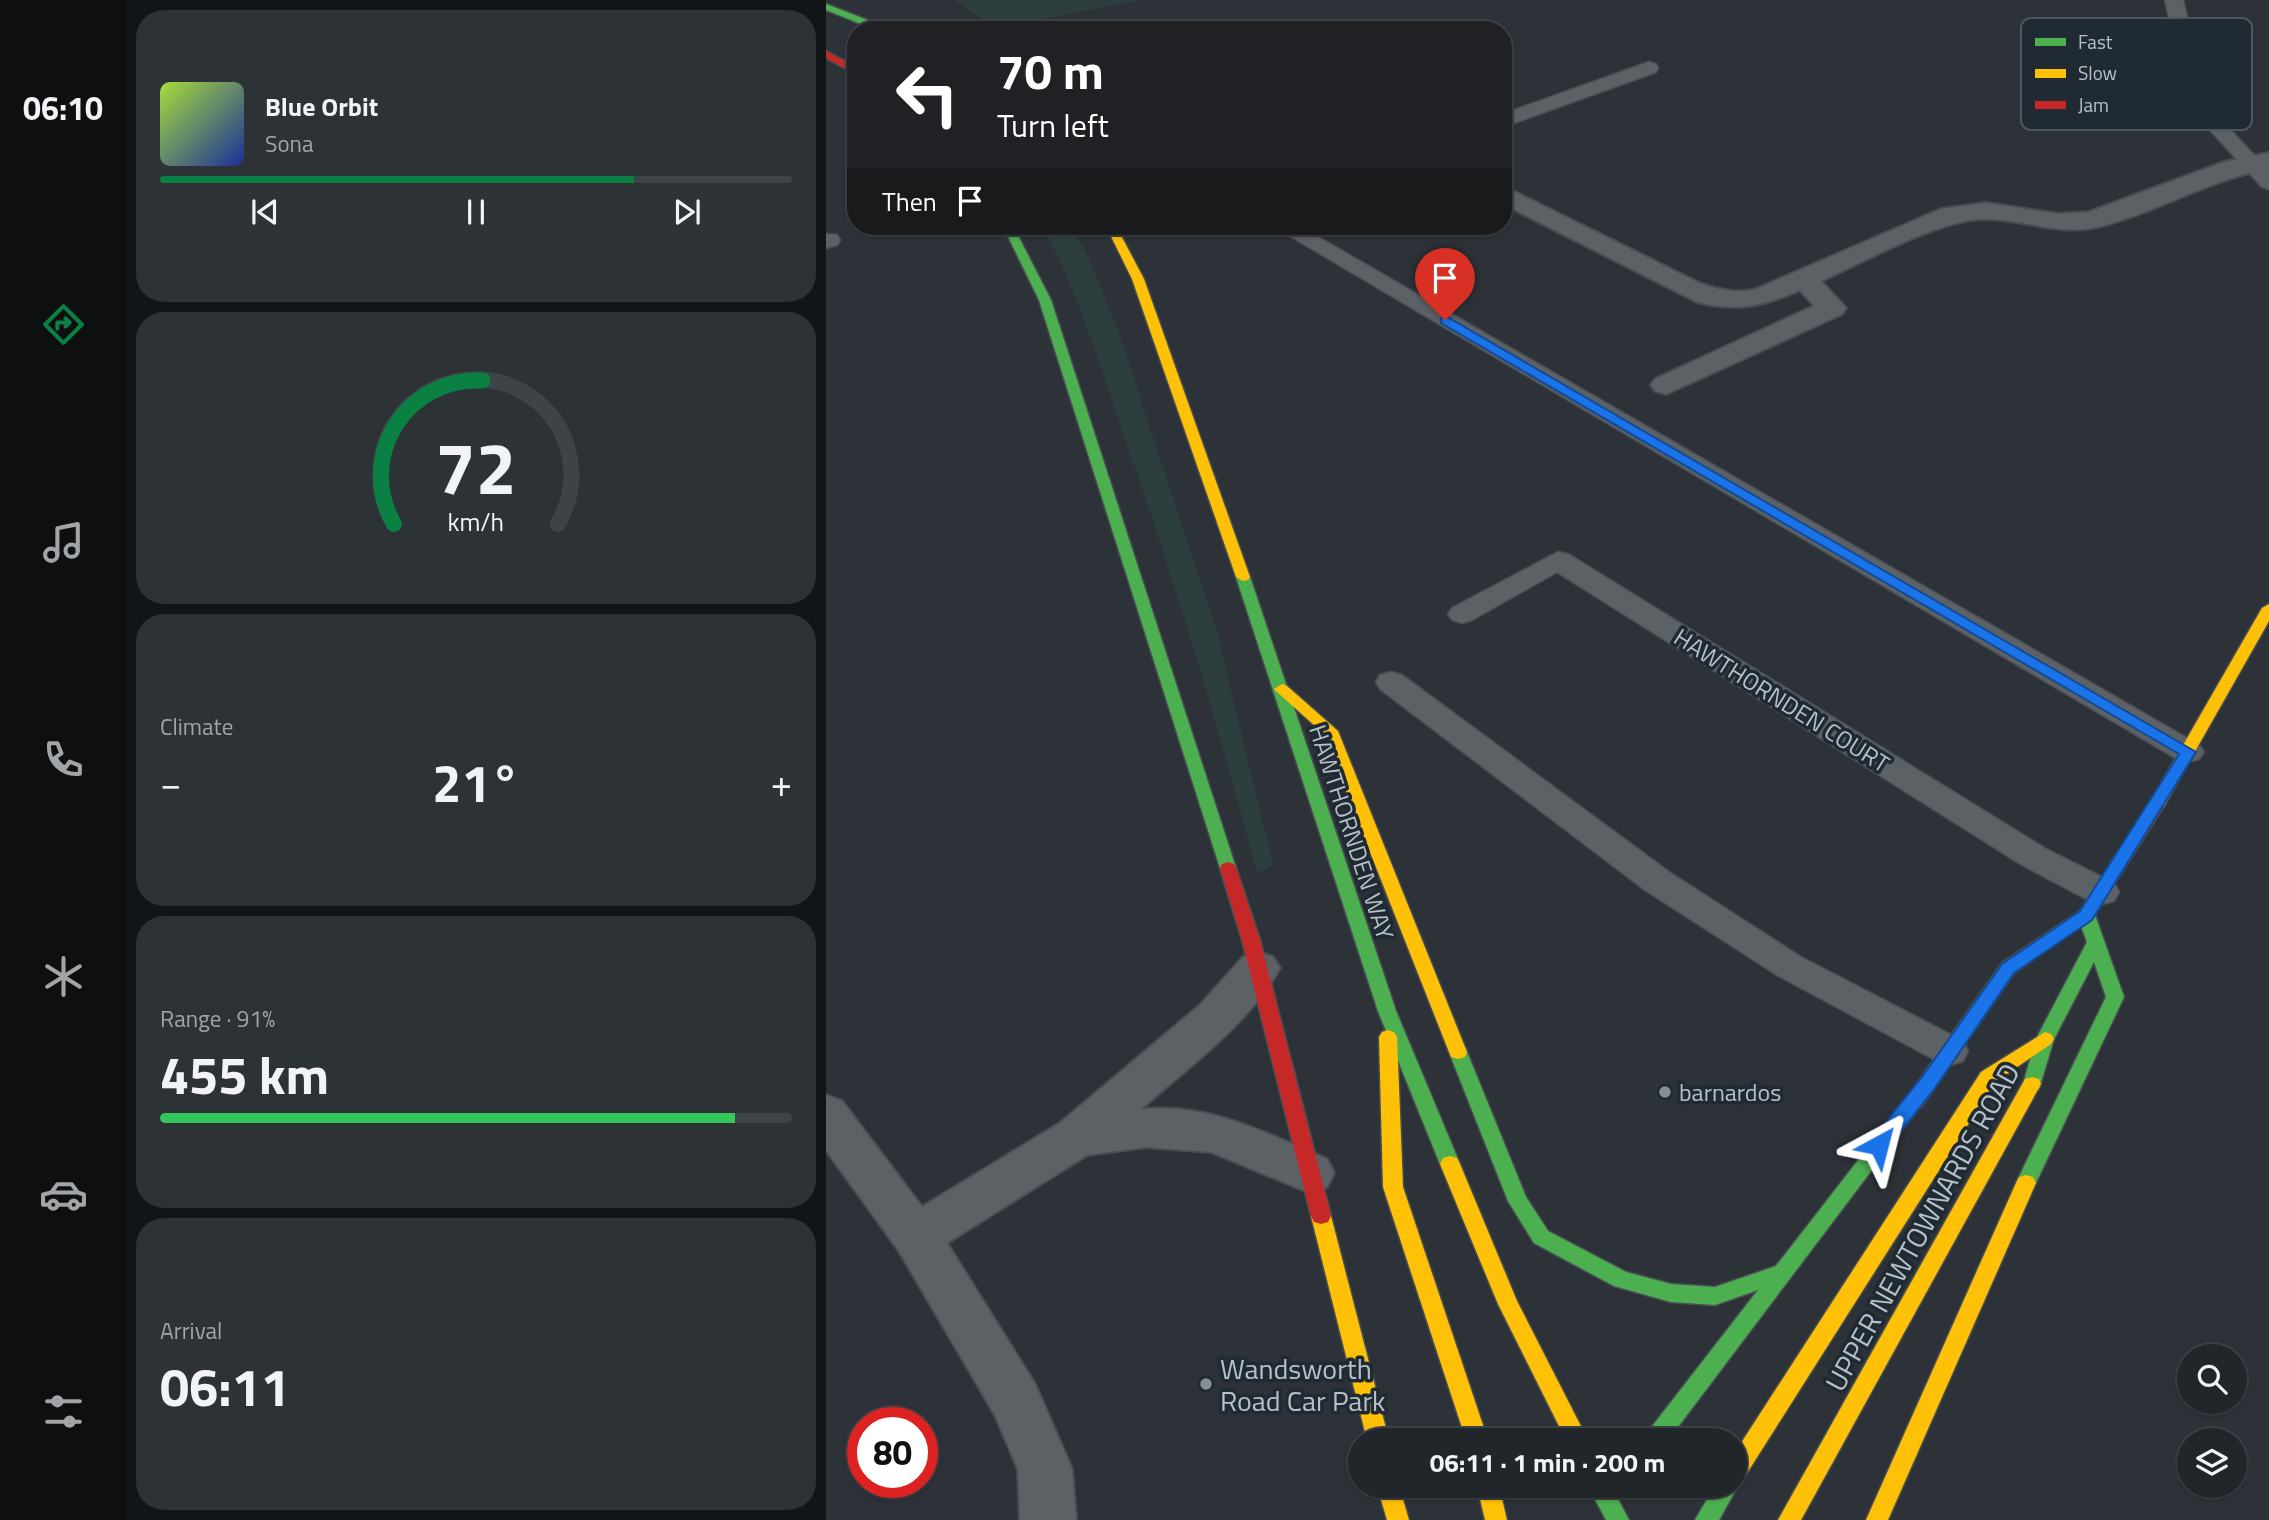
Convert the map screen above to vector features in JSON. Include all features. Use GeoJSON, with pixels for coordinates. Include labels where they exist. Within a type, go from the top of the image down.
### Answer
{"type":"FeatureCollection","features":[{"type":"Feature","properties":{"kind":"highway"},"geometry":{"type":"LineString","coordinates":[[826,7],[862,21]]}},
{"type":"Feature","properties":{"kind":"highway"},"geometry":{"type":"LineString","coordinates":[[826,54],[847,66]]}},
{"type":"Feature","properties":{"kind":"highway"},"geometry":{"type":"LineString","coordinates":[[1012,235],[1045,300],[1258,968],[1375,1428]]}},
{"type":"Feature","properties":{"kind":"highway","name":"HAWTHORNDEN WAY"},"geometry":{"type":"LineString","coordinates":[[1116,235],[1138,278],[1282,689],[1306,774],[1387,1011],[1508,1304],[1571,1428]]}},
{"type":"Feature","properties":{"kind":"highway"},"geometry":{"type":"LineString","coordinates":[[1664,1428],[1950,1051],[2008,968],[2094,904],[2188,752],[2269,608]]}},
{"type":"Feature","properties":{"kind":"highway"},"geometry":{"type":"LineString","coordinates":[[1282,689],[1330,731],[1518,1200],[1541,1237],[1621,1280],[1671,1293],[1715,1296],[1782,1273]]}},
{"type":"Feature","properties":{"kind":"highway"},"geometry":{"type":"LineString","coordinates":[[1877,1520],[2041,1150],[2115,997],[2096,942],[2094,904]]}},
{"type":"Feature","properties":{"kind":"highway","name":"UPPER NEWTOWNARDS ROAD"},"geometry":{"type":"LineString","coordinates":[[1789,1520],[2037,1076],[2045,1039],[2096,942]]}},
{"type":"Feature","properties":{"kind":"highway"},"geometry":{"type":"LineString","coordinates":[[1387,1011],[1394,1187],[1473,1428]]}},
{"type":"Feature","properties":{"kind":"highway"},"geometry":{"type":"LineString","coordinates":[[1747,1454],[1989,1077],[2045,1039]]}},
{"type":"Feature","properties":{"kind":"highway"},"geometry":{"type":"LineString","coordinates":[[1382,1520],[1385,1498]]}},
{"type":"Feature","properties":{"kind":"highway"},"geometry":{"type":"LineString","coordinates":[[1390,1498],[1398,1520]]}},
{"type":"Feature","properties":{"kind":"highway"},"geometry":{"type":"LineString","coordinates":[[1491,1498],[1496,1520]]}},
{"type":"Feature","properties":{"kind":"highway"},"geometry":{"type":"LineString","coordinates":[[1605,1498],[1613,1517]]}},
{"type":"Feature","properties":{"kind":"highway"},"geometry":{"type":"LineString","coordinates":[[1613,1517],[1620,1498]]}},
{"type":"Feature","properties":{"kind":"highway"},"geometry":{"type":"LineString","coordinates":[[1706,1520],[1720,1498]]}},
{"type":"Feature","properties":{"kind":"street"},"geometry":{"type":"LineString","coordinates":[[1512,199],[1644,268],[1718,300],[1739,302],[1761,297],[1950,215],[1986,211],[2059,222],[2086,222],[2145,203],[2222,171],[2263,169]]}},
{"type":"Feature","properties":{"kind":"street"},"geometry":{"type":"LineString","coordinates":[[1666,385],[1832,308],[1803,278]]}},
{"type":"Feature","properties":{"kind":"street"},"geometry":{"type":"LineString","coordinates":[[916,1236],[1077,1137],[1216,1017],[1258,968]]}},
{"type":"Feature","properties":{"kind":"street"},"geometry":{"type":"LineString","coordinates":[[826,1114],[916,1236],[1016,1402],[1045,1469],[1048,1520]]}},
{"type":"Feature","properties":{"kind":"street"},"geometry":{"type":"LineString","coordinates":[[1077,1137],[1146,1128],[1215,1133],[1310,1173]]}},
{"type":"Feature","properties":{"kind":"lane"},"geometry":{"type":"LineString","coordinates":[[2174,0],[2178,18]]}},
{"type":"Feature","properties":{"kind":"lane"},"geometry":{"type":"LineString","coordinates":[[1512,118],[1649,68]]}},
{"type":"Feature","properties":{"kind":"lane"},"geometry":{"type":"LineString","coordinates":[[2223,130],[2263,169]]}},
{"type":"Feature","properties":{"kind":"lane"},"geometry":{"type":"LineString","coordinates":[[1299,235],[2188,752]]}},
{"type":"Feature","properties":{"kind":"lane","name":"HAWTHORNDEN COURT"},"geometry":{"type":"LineString","coordinates":[[1462,614],[1558,560],[2034,857],[2094,904]]}},
{"type":"Feature","properties":{"kind":"lane"},"geometry":{"type":"LineString","coordinates":[[1391,682],[1657,881],[1789,966],[1950,1051]]}},
{"type":"Feature","properties":{"kind":"green space"},"geometry":{"type":"Polygon","coordinates":[[[955,0],[1141,0],[1032,21],[985,21],[955,0]]]}},
{"type":"Feature","properties":{"kind":"green space"},"geometry":{"type":"Polygon","coordinates":[[[1047,235],[1076,235],[1089,258],[1119,333],[1217,632],[1273,865],[1257,873],[1178,597],[1087,328],[1047,235]]]}},
{"type":"Feature","properties":{"kind":"traffic: fast"},"geometry":{"type":"LineString","coordinates":[[826,7],[862,21]]}},
{"type":"Feature","properties":{"kind":"traffic: fast"},"geometry":{"type":"LineString","coordinates":[[1012,235],[1045,300],[1228,868]]}},
{"type":"Feature","properties":{"kind":"traffic: fast"},"geometry":{"type":"LineString","coordinates":[[1243,577],[1387,1011],[1450,1164]]}},
{"type":"Feature","properties":{"kind":"traffic: fast"},"geometry":{"type":"LineString","coordinates":[[2032,1084],[2045,1039],[2096,942],[2086,915]]}},
{"type":"Feature","properties":{"kind":"traffic: fast"},"geometry":{"type":"LineString","coordinates":[[2026,1183],[2115,997],[2096,942]]}},
{"type":"Feature","properties":{"kind":"traffic: fast"},"geometry":{"type":"LineString","coordinates":[[1458,1052],[1518,1201],[1541,1237],[1621,1280],[1671,1293],[1715,1296],[1782,1273]]}},
{"type":"Feature","properties":{"kind":"traffic: fast"},"geometry":{"type":"LineString","coordinates":[[1664,1428],[1915,1101]]}},
{"type":"Feature","properties":{"kind":"traffic: fast"},"geometry":{"type":"LineString","coordinates":[[1606,1498],[1618,1520]]}},
{"type":"Feature","properties":{"kind":"traffic: fast"},"geometry":{"type":"LineString","coordinates":[[1706,1520],[1720,1498]]}},
{"type":"Feature","properties":{"kind":"traffic: slow"},"geometry":{"type":"LineString","coordinates":[[1116,235],[1138,279],[1243,577]]}},
{"type":"Feature","properties":{"kind":"traffic: slow"},"geometry":{"type":"LineString","coordinates":[[2156,806],[2269,608]]}},
{"type":"Feature","properties":{"kind":"traffic: slow"},"geometry":{"type":"LineString","coordinates":[[1282,689],[1330,731],[1458,1052]]}},
{"type":"Feature","properties":{"kind":"traffic: slow"},"geometry":{"type":"LineString","coordinates":[[1388,1037],[1393,1187],[1473,1428]]}},
{"type":"Feature","properties":{"kind":"traffic: slow"},"geometry":{"type":"LineString","coordinates":[[1747,1454],[1988,1077],[2045,1039]]}},
{"type":"Feature","properties":{"kind":"traffic: slow"},"geometry":{"type":"LineString","coordinates":[[1789,1520],[2032,1084]]}},
{"type":"Feature","properties":{"kind":"traffic: slow"},"geometry":{"type":"LineString","coordinates":[[1450,1164],[1508,1304],[1571,1428]]}},
{"type":"Feature","properties":{"kind":"traffic: slow"},"geometry":{"type":"LineString","coordinates":[[1877,1520],[2026,1183]]}},
{"type":"Feature","properties":{"kind":"traffic: slow"},"geometry":{"type":"LineString","coordinates":[[1321,1216],[1375,1428]]}},
{"type":"Feature","properties":{"kind":"traffic: slow"},"geometry":{"type":"LineString","coordinates":[[1392,1498],[1398,1520]]}},
{"type":"Feature","properties":{"kind":"traffic: slow"},"geometry":{"type":"LineString","coordinates":[[1491,1498],[1496,1520]]}},
{"type":"Feature","properties":{"kind":"traffic: jam"},"geometry":{"type":"LineString","coordinates":[[826,54],[847,66]]}},
{"type":"Feature","properties":{"kind":"traffic: jam"},"geometry":{"type":"LineString","coordinates":[[1915,1101],[2008,968],[2086,915],[2156,806]]}},
{"type":"Feature","properties":{"kind":"traffic: jam"},"geometry":{"type":"LineString","coordinates":[[1228,868],[1251,940],[1321,1216]]}},
{"type":"Feature","properties":{"kind":"place","name":"barnardos"},"geometry":{"type":"Point","coordinates":[1665,1092]}},
{"type":"Feature","properties":{"kind":"place","name":"Wandsworth Road Car Park"},"geometry":{"type":"Point","coordinates":[1206,1384]}},
{"type":"Feature","properties":{"kind":"route"},"geometry":{"type":"LineString","coordinates":[[1445,320],[2188,752],[2143,829],[2086,915],[2008,968],[1928,1082],[1879,1145]]}}]}
